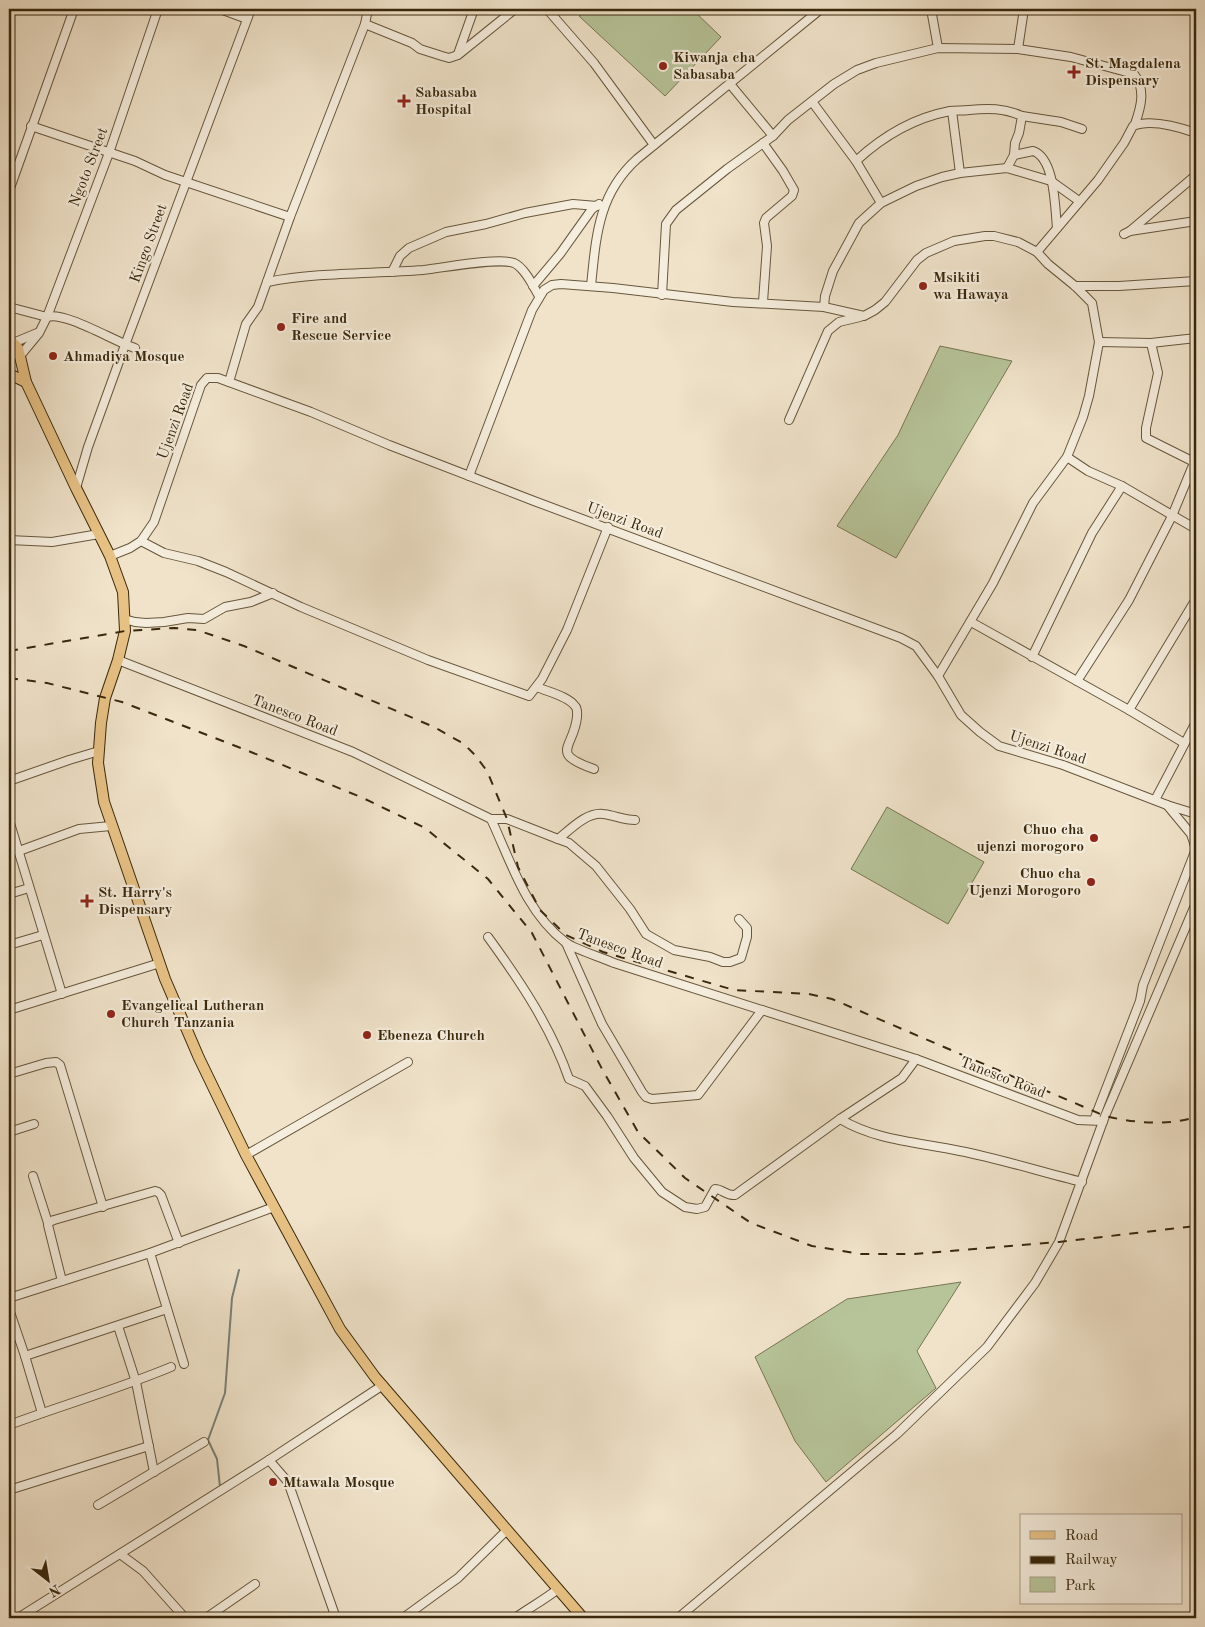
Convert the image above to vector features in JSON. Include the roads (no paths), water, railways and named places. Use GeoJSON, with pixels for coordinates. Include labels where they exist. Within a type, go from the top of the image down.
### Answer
{"type":"FeatureCollection","features":[{"type":"Feature","properties":{"kind":"main road"},"geometry":{"type":"LineString","coordinates":[[11,342],[18,348],[26,382],[110,556],[123,592],[125,631],[118,660],[105,698],[98,763],[101,786],[111,826],[160,963],[199,1058],[246,1155],[340,1329],[383,1385],[583,1618]]}},
{"type":"Feature","properties":{"kind":"main road"},"geometry":{"type":"LineString","coordinates":[[9,369],[16,365],[20,358]]}},
{"type":"Feature","properties":{"kind":"main road"},"geometry":{"type":"LineString","coordinates":[[9,374],[26,382]]}},
{"type":"Feature","properties":{"kind":"street"},"geometry":{"type":"LineString","coordinates":[[9,191],[74,9]]}},
{"type":"Feature","properties":{"kind":"street","name":"Ngoto Street"},"geometry":{"type":"LineString","coordinates":[[20,358],[39,333],[47,317],[109,153],[158,9]]}},
{"type":"Feature","properties":{"kind":"street"},"geometry":{"type":"LineString","coordinates":[[220,9],[247,18]]}},
{"type":"Feature","properties":{"kind":"street","name":"Kingo Street"},"geometry":{"type":"LineString","coordinates":[[76,488],[88,447],[125,345],[250,9]]}},
{"type":"Feature","properties":{"kind":"street"},"geometry":{"type":"LineString","coordinates":[[229,382],[246,324],[258,307],[290,217],[365,24],[368,9]]}},
{"type":"Feature","properties":{"kind":"street"},"geometry":{"type":"LineString","coordinates":[[458,55],[474,9]]}},
{"type":"Feature","properties":{"kind":"street"},"geometry":{"type":"LineString","coordinates":[[365,24],[412,43],[420,49],[449,58],[458,55],[515,9]]}},
{"type":"Feature","properties":{"kind":"street"},"geometry":{"type":"LineString","coordinates":[[548,9],[594,63],[654,145]]}},
{"type":"Feature","properties":{"kind":"street"},"geometry":{"type":"LineString","coordinates":[[591,286],[598,227],[607,198],[616,182],[630,166],[654,145],[821,9]]}},
{"type":"Feature","properties":{"kind":"street"},"geometry":{"type":"LineString","coordinates":[[931,9],[938,48]]}},
{"type":"Feature","properties":{"kind":"street"},"geometry":{"type":"LineString","coordinates":[[1018,49],[1024,9]]}},
{"type":"Feature","properties":{"kind":"street"},"geometry":{"type":"LineString","coordinates":[[662,295],[666,224],[676,210],[773,136],[788,120],[834,84],[857,70],[876,63],[938,48],[1018,49],[1071,57],[1134,74],[1141,83],[1142,99],[1140,109],[1135,124],[1132,126],[1124,143],[1098,180],[1037,252]]}},
{"type":"Feature","properties":{"kind":"street"},"geometry":{"type":"LineString","coordinates":[[730,84],[773,136]]}},
{"type":"Feature","properties":{"kind":"street"},"geometry":{"type":"LineString","coordinates":[[812,103],[856,161],[881,203]]}},
{"type":"Feature","properties":{"kind":"street"},"geometry":{"type":"LineString","coordinates":[[856,161],[874,145],[910,123],[922,118],[952,111],[988,108],[1061,122],[1082,129]]}},
{"type":"Feature","properties":{"kind":"street"},"geometry":{"type":"LineString","coordinates":[[952,111],[960,173]]}},
{"type":"Feature","properties":{"kind":"street"},"geometry":{"type":"LineString","coordinates":[[1007,168],[1014,155],[1015,142],[1019,133],[1022,116]]}},
{"type":"Feature","properties":{"kind":"street"},"geometry":{"type":"LineString","coordinates":[[1135,124],[1168,125],[1196,133]]}},
{"type":"Feature","properties":{"kind":"street"},"geometry":{"type":"LineString","coordinates":[[31,126],[135,160],[185,182],[290,217]]}},
{"type":"Feature","properties":{"kind":"street"},"geometry":{"type":"LineString","coordinates":[[763,143],[794,190],[792,196],[766,218],[764,223],[767,246],[763,302]]}},
{"type":"Feature","properties":{"kind":"street"},"geometry":{"type":"LineString","coordinates":[[1014,155],[1030,151],[1038,152],[1046,164],[1051,181],[1057,228]]}},
{"type":"Feature","properties":{"kind":"street"},"geometry":{"type":"LineString","coordinates":[[824,307],[824,296],[830,279],[852,233],[863,218],[881,203],[916,186],[960,173],[1007,168],[1051,181],[1079,201]]}},
{"type":"Feature","properties":{"kind":"street"},"geometry":{"type":"LineString","coordinates":[[1196,175],[1127,233],[1196,222]]}},
{"type":"Feature","properties":{"kind":"street"},"geometry":{"type":"LineString","coordinates":[[533,286],[560,254],[592,209],[607,198]]}},
{"type":"Feature","properties":{"kind":"street"},"geometry":{"type":"LineString","coordinates":[[392,272],[400,256],[409,248],[446,232],[486,224],[525,213],[573,204],[597,206]]}},
{"type":"Feature","properties":{"kind":"street"},"geometry":{"type":"LineString","coordinates":[[789,420],[828,331],[839,322],[864,316],[875,310],[885,302],[921,256],[948,243],[976,237],[994,236],[1018,242],[1037,252],[1092,303],[1099,342],[1083,417],[1066,457],[1033,503],[993,583],[938,676]]}},
{"type":"Feature","properties":{"kind":"street"},"geometry":{"type":"LineString","coordinates":[[267,282],[285,278],[343,273],[392,272],[505,261],[520,266],[539,296]]}},
{"type":"Feature","properties":{"kind":"street"},"geometry":{"type":"LineString","coordinates":[[1075,286],[1119,286],[1196,281]]}},
{"type":"Feature","properties":{"kind":"street"},"geometry":{"type":"LineString","coordinates":[[469,476],[539,296],[547,287],[554,284],[591,286],[733,302],[763,302],[824,307],[864,316]]}},
{"type":"Feature","properties":{"kind":"street"},"geometry":{"type":"LineString","coordinates":[[9,307],[47,317],[69,319],[135,348]]}},
{"type":"Feature","properties":{"kind":"street"},"geometry":{"type":"LineString","coordinates":[[11,342],[39,333]]}},
{"type":"Feature","properties":{"kind":"street"},"geometry":{"type":"LineString","coordinates":[[1099,342],[1151,343],[1196,338]]}},
{"type":"Feature","properties":{"kind":"street"},"geometry":{"type":"LineString","coordinates":[[1077,681],[1129,600],[1172,516],[1195,460],[1146,438],[1146,428],[1158,373],[1151,343]]}},
{"type":"Feature","properties":{"kind":"street","name":"Ujenzi Road"},"geometry":{"type":"LineString","coordinates":[[141,541],[149,531],[162,504],[201,385],[207,378],[218,378],[311,412],[389,446],[737,577],[876,627],[901,638],[916,646],[938,676],[961,715],[999,746],[1063,765],[1167,805],[1196,813]]}},
{"type":"Feature","properties":{"kind":"street"},"geometry":{"type":"LineString","coordinates":[[1066,457],[1088,471],[1122,486],[1196,529]]}},
{"type":"Feature","properties":{"kind":"street"},"geometry":{"type":"LineString","coordinates":[[9,490],[10,479]]}},
{"type":"Feature","properties":{"kind":"street"},"geometry":{"type":"LineString","coordinates":[[1032,657],[1092,533],[1122,486]]}},
{"type":"Feature","properties":{"kind":"street"},"geometry":{"type":"LineString","coordinates":[[110,556],[130,548],[141,541],[164,553],[198,561],[272,593],[288,602],[428,660],[529,696],[537,687],[567,630],[608,527]]}},
{"type":"Feature","properties":{"kind":"street"},"geometry":{"type":"LineString","coordinates":[[9,540],[52,542],[99,534]]}},
{"type":"Feature","properties":{"kind":"street"},"geometry":{"type":"LineString","coordinates":[[124,619],[146,623],[204,618],[224,607],[251,602],[272,593]]}},
{"type":"Feature","properties":{"kind":"street"},"geometry":{"type":"LineString","coordinates":[[1129,710],[1196,598]]}},
{"type":"Feature","properties":{"kind":"street"},"geometry":{"type":"LineString","coordinates":[[971,622],[1129,710],[1184,743]]}},
{"type":"Feature","properties":{"kind":"street","name":"Tanesco Road"},"geometry":{"type":"LineString","coordinates":[[118,660],[353,752],[491,819],[521,888],[540,917],[566,943],[614,963],[916,1058],[1078,1120],[1103,1121]]}},
{"type":"Feature","properties":{"kind":"street"},"geometry":{"type":"LineString","coordinates":[[537,687],[574,704],[577,711],[576,723],[567,745],[567,753],[574,761],[594,768]]}},
{"type":"Feature","properties":{"kind":"street"},"geometry":{"type":"LineString","coordinates":[[1155,800],[1196,722]]}},
{"type":"Feature","properties":{"kind":"street"},"geometry":{"type":"LineString","coordinates":[[9,782],[99,751]]}},
{"type":"Feature","properties":{"kind":"street"},"geometry":{"type":"LineString","coordinates":[[1094,1120],[1140,1000],[1142,985],[1196,849],[1191,834],[1167,805]]}},
{"type":"Feature","properties":{"kind":"street"},"geometry":{"type":"LineString","coordinates":[[558,839],[590,815],[601,813],[627,820],[635,820]]}},
{"type":"Feature","properties":{"kind":"street"},"geometry":{"type":"LineString","coordinates":[[491,819],[507,819],[569,843],[596,866],[630,909],[646,934],[674,950],[710,957],[724,962],[740,958],[747,937],[747,928],[739,919]]}},
{"type":"Feature","properties":{"kind":"street"},"geometry":{"type":"LineString","coordinates":[[9,820],[12,839],[19,851],[62,994]]}},
{"type":"Feature","properties":{"kind":"street"},"geometry":{"type":"LineString","coordinates":[[19,851],[79,829],[111,826]]}},
{"type":"Feature","properties":{"kind":"street"},"geometry":{"type":"LineString","coordinates":[[9,894],[29,888]]}},
{"type":"Feature","properties":{"kind":"street"},"geometry":{"type":"LineString","coordinates":[[678,1618],[897,1434],[987,1348],[1035,1283],[1059,1242],[1103,1121],[1196,903]]}},
{"type":"Feature","properties":{"kind":"street"},"geometry":{"type":"LineString","coordinates":[[9,945],[43,935]]}},
{"type":"Feature","properties":{"kind":"street"},"geometry":{"type":"LineString","coordinates":[[488,937],[548,1029],[569,1079],[585,1086],[634,1158],[662,1192],[679,1205],[700,1209],[705,1207],[715,1189],[728,1194],[735,1194],[840,1119],[902,1078],[916,1058]]}},
{"type":"Feature","properties":{"kind":"street"},"geometry":{"type":"LineString","coordinates":[[566,943],[602,1024],[646,1097],[660,1099],[698,1096],[762,1010]]}},
{"type":"Feature","properties":{"kind":"street"},"geometry":{"type":"LineString","coordinates":[[9,1010],[160,963]]}},
{"type":"Feature","properties":{"kind":"street"},"geometry":{"type":"LineString","coordinates":[[9,1074],[46,1063],[56,1062],[60,1065],[103,1207]]}},
{"type":"Feature","properties":{"kind":"street"},"geometry":{"type":"LineString","coordinates":[[246,1155],[408,1062]]}},
{"type":"Feature","properties":{"kind":"street"},"geometry":{"type":"LineString","coordinates":[[840,1119],[855,1128],[878,1136],[967,1152],[1082,1182]]}},
{"type":"Feature","properties":{"kind":"street"},"geometry":{"type":"LineString","coordinates":[[9,1132],[34,1124]]}},
{"type":"Feature","properties":{"kind":"street"},"geometry":{"type":"LineString","coordinates":[[33,1176],[48,1223],[62,1281]]}},
{"type":"Feature","properties":{"kind":"street"},"geometry":{"type":"LineString","coordinates":[[48,1223],[155,1191],[160,1192],[179,1243]]}},
{"type":"Feature","properties":{"kind":"street"},"geometry":{"type":"LineString","coordinates":[[9,1298],[150,1253],[274,1207]]}},
{"type":"Feature","properties":{"kind":"street"},"geometry":{"type":"LineString","coordinates":[[150,1253],[184,1364]]}},
{"type":"Feature","properties":{"kind":"street"},"geometry":{"type":"LineString","coordinates":[[9,1309],[26,1356],[42,1413]]}},
{"type":"Feature","properties":{"kind":"street"},"geometry":{"type":"LineString","coordinates":[[26,1356],[167,1309]]}},
{"type":"Feature","properties":{"kind":"street"},"geometry":{"type":"LineString","coordinates":[[118,1326],[136,1382],[154,1472]]}},
{"type":"Feature","properties":{"kind":"street"},"geometry":{"type":"LineString","coordinates":[[9,1425],[102,1391],[136,1382],[171,1367]]}},
{"type":"Feature","properties":{"kind":"street"},"geometry":{"type":"LineString","coordinates":[[18,1618],[269,1460],[383,1385]]}},
{"type":"Feature","properties":{"kind":"street"},"geometry":{"type":"LineString","coordinates":[[98,1505],[204,1442]]}},
{"type":"Feature","properties":{"kind":"street"},"geometry":{"type":"LineString","coordinates":[[9,1490],[149,1446]]}},
{"type":"Feature","properties":{"kind":"street"},"geometry":{"type":"LineString","coordinates":[[269,1460],[288,1482],[336,1618]]}},
{"type":"Feature","properties":{"kind":"street"},"geometry":{"type":"LineString","coordinates":[[403,1618],[458,1578],[508,1530]]}},
{"type":"Feature","properties":{"kind":"street"},"geometry":{"type":"LineString","coordinates":[[120,1554],[143,1571],[186,1618]]}},
{"type":"Feature","properties":{"kind":"street"},"geometry":{"type":"LineString","coordinates":[[206,1618],[255,1584]]}},
{"type":"Feature","properties":{"kind":"street"},"geometry":{"type":"LineString","coordinates":[[515,1618],[540,1603],[558,1589]]}},
{"type":"Feature","properties":{"kind":"waterway"},"geometry":{"type":"LineString","coordinates":[[220,1487],[217,1459],[208,1440],[225,1393],[232,1298],[239,1270]]}},
{"type":"Feature","properties":{"kind":"railway"},"geometry":{"type":"LineString","coordinates":[[9,651],[125,631],[174,628],[197,630],[244,646],[434,727],[464,744],[487,771],[507,819],[518,867],[540,910],[566,935],[603,952],[734,990],[809,994],[832,999],[1105,1116],[1150,1122],[1174,1122],[1196,1117]]}},
{"type":"Feature","properties":{"kind":"railway"},"geometry":{"type":"LineString","coordinates":[[9,678],[47,683],[122,702],[363,798],[425,828],[488,879],[532,933],[602,1069],[638,1132],[685,1178],[751,1223],[812,1246],[861,1254],[913,1254],[1059,1242],[1196,1226]]}},
{"type":"Feature","properties":{"kind":"place","name":"Kiwanja cha Sabasaba"},"geometry":{"type":"Point","coordinates":[663,66]}},
{"type":"Feature","properties":{"kind":"place","name":"St. Magdalena Dispensary"},"geometry":{"type":"Point","coordinates":[1074,72]}},
{"type":"Feature","properties":{"kind":"place","name":"Sabasaba Hospital"},"geometry":{"type":"Point","coordinates":[404,101]}},
{"type":"Feature","properties":{"kind":"place","name":"Msikiti wa Hawaya"},"geometry":{"type":"Point","coordinates":[923,286]}},
{"type":"Feature","properties":{"kind":"place","name":"Fire and Rescue Service"},"geometry":{"type":"Point","coordinates":[281,327]}},
{"type":"Feature","properties":{"kind":"place","name":"Ahmadiya Mosque"},"geometry":{"type":"Point","coordinates":[53,356]}},
{"type":"Feature","properties":{"kind":"place","name":"Chuo cha ujenzi morogoro"},"geometry":{"type":"Point","coordinates":[1094,838]}},
{"type":"Feature","properties":{"kind":"place","name":"Chuo cha Ujenzi Morogoro"},"geometry":{"type":"Point","coordinates":[1091,882]}},
{"type":"Feature","properties":{"kind":"place","name":"St. Harry's Dispensary"},"geometry":{"type":"Point","coordinates":[87,901]}},
{"type":"Feature","properties":{"kind":"place","name":"Evangelical Lutheran Church Tanzania"},"geometry":{"type":"Point","coordinates":[111,1014]}},
{"type":"Feature","properties":{"kind":"place","name":"Ebeneza Church"},"geometry":{"type":"Point","coordinates":[367,1035]}},
{"type":"Feature","properties":{"kind":"place","name":"Mtawala Mosque"},"geometry":{"type":"Point","coordinates":[273,1482]}}]}
